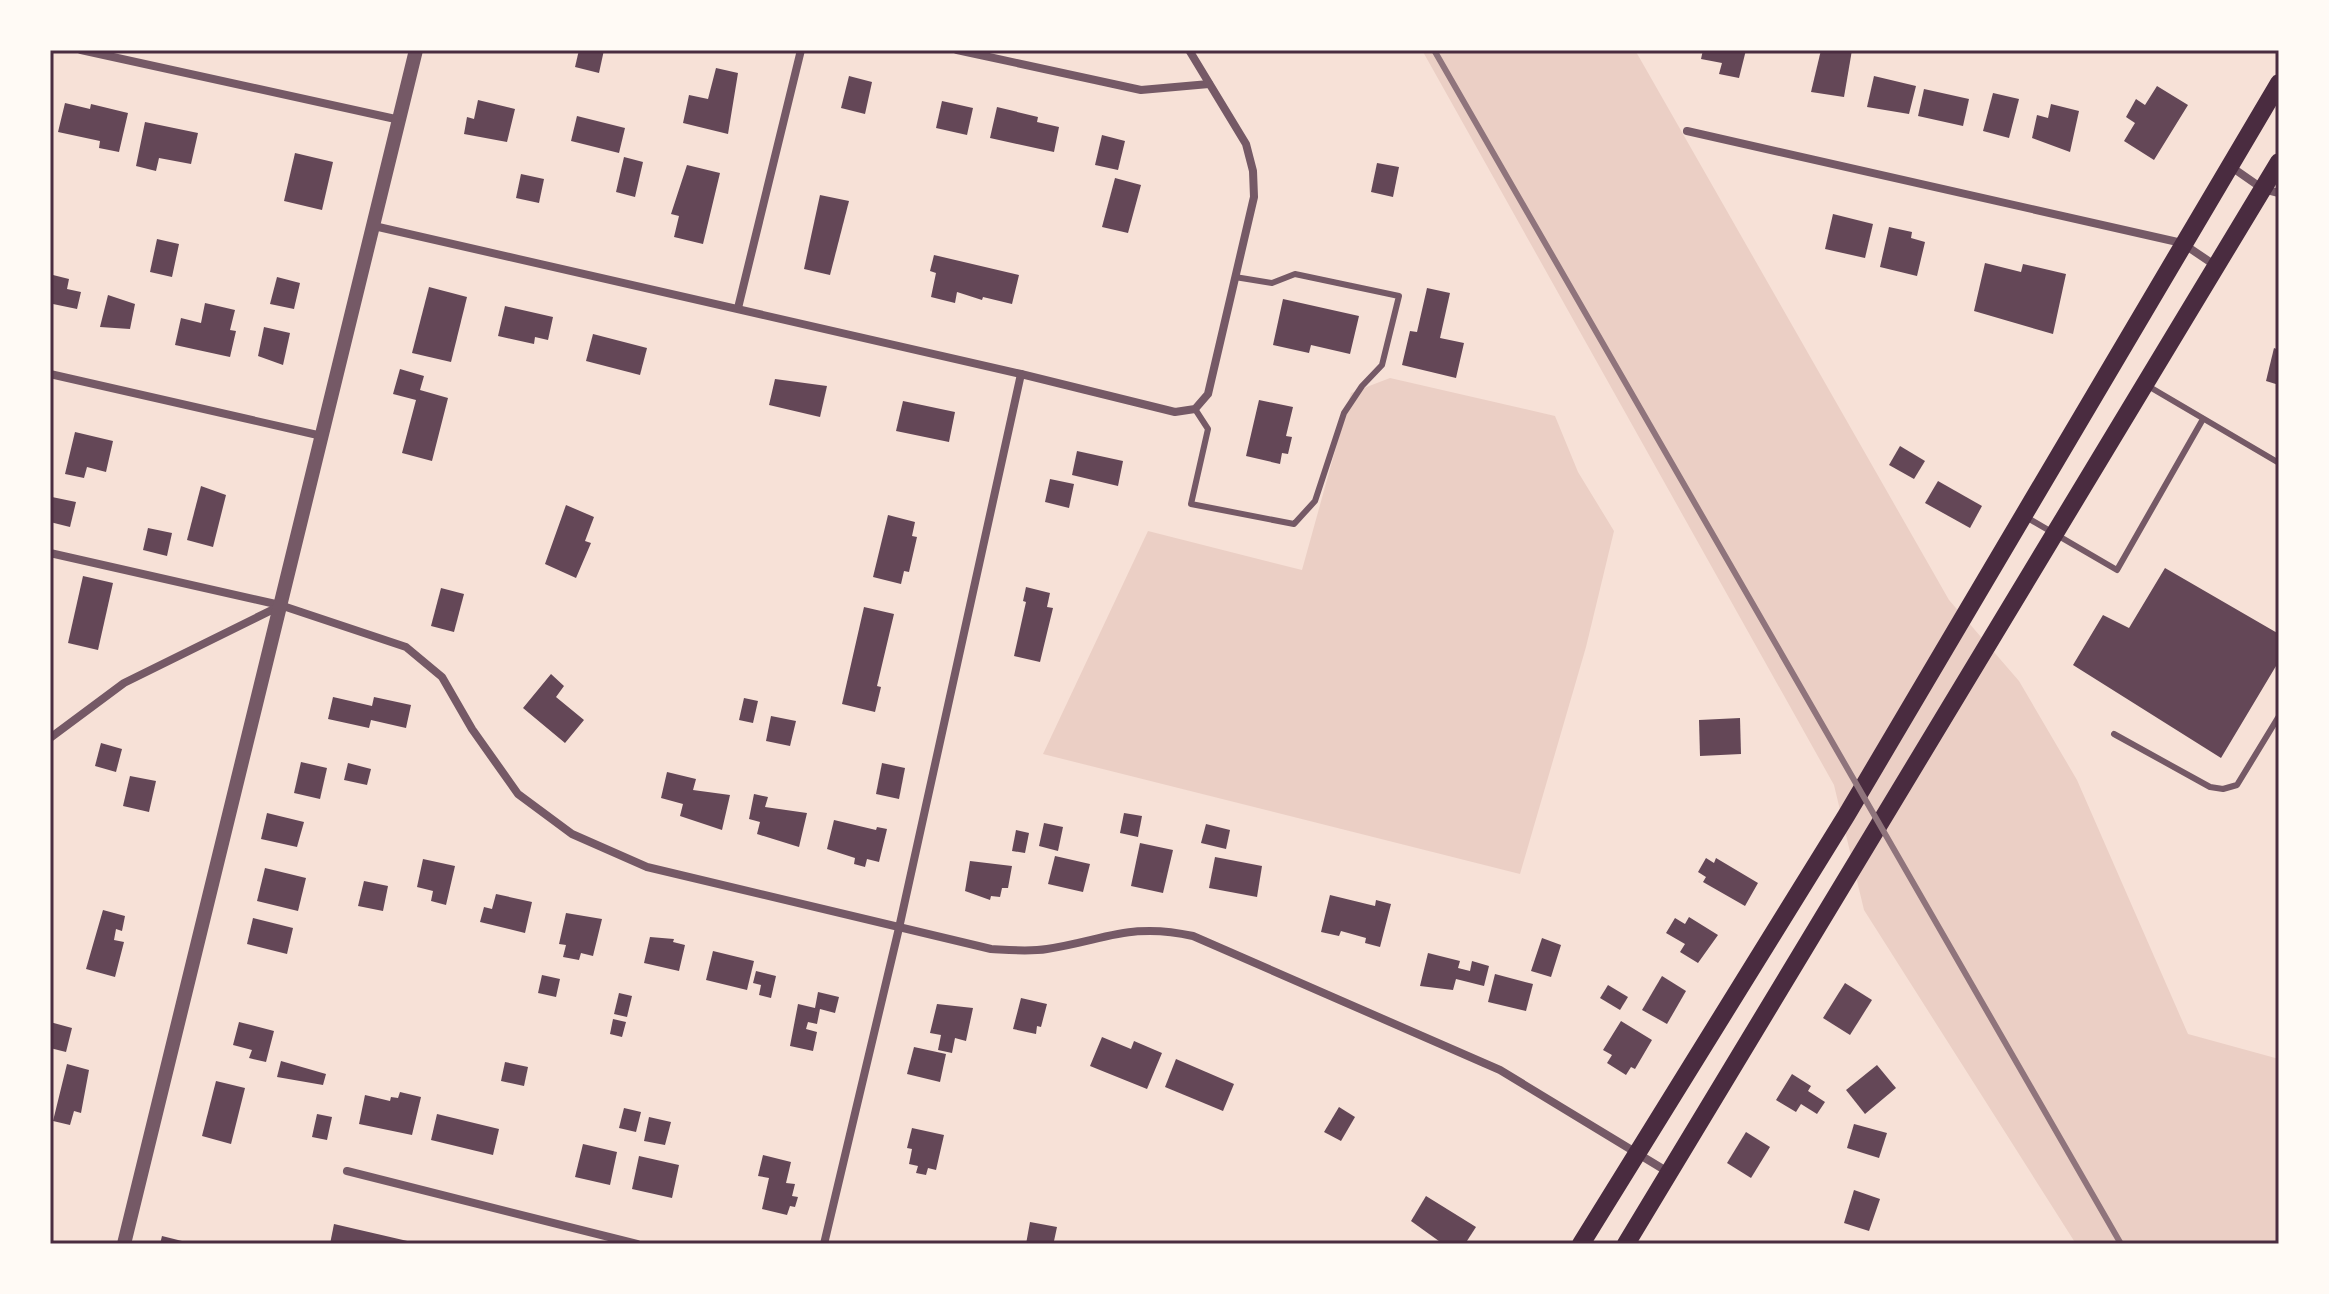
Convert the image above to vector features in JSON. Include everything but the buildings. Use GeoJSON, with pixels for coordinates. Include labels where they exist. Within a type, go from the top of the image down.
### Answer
{"type":"FeatureCollection","features":[{"type":"Feature","properties":{"kind":"main road"},"geometry":{"type":"LineString","coordinates":[[1581,1244],[1846,816],[2279,83]]}},
{"type":"Feature","properties":{"kind":"main road"},"geometry":{"type":"LineString","coordinates":[[1626,1244],[2216,266],[2271,191],[2279,162]]}},
{"type":"Feature","properties":{"kind":"street"},"geometry":{"type":"LineString","coordinates":[[81,50],[400,120]]}},
{"type":"Feature","properties":{"kind":"street"},"geometry":{"type":"LineString","coordinates":[[124,1244],[416,50]]}},
{"type":"Feature","properties":{"kind":"street"},"geometry":{"type":"LineString","coordinates":[[738,308],[801,50]]}},
{"type":"Feature","properties":{"kind":"street"},"geometry":{"type":"LineString","coordinates":[[957,50],[1141,90],[1209,84]]}},
{"type":"Feature","properties":{"kind":"street"},"geometry":{"type":"LineString","coordinates":[[374,226],[738,308],[1175,412],[1195,409],[1208,394],[1254,197],[1253,171],[1246,144],[1189,50]]}},
{"type":"Feature","properties":{"kind":"street"},"geometry":{"type":"LineString","coordinates":[[1687,131],[2182,243],[2216,266]]}},
{"type":"Feature","properties":{"kind":"street"},"geometry":{"type":"LineString","coordinates":[[2229,166],[2271,191]]}},
{"type":"Feature","properties":{"kind":"street"},"geometry":{"type":"LineString","coordinates":[[50,374],[322,436]]}},
{"type":"Feature","properties":{"kind":"street"},"geometry":{"type":"LineString","coordinates":[[824,1244],[899,928],[1021,374]]}},
{"type":"Feature","properties":{"kind":"street"},"geometry":{"type":"LineString","coordinates":[[50,553],[280,605],[406,647],[442,677],[472,729],[518,794],[572,834],[647,867],[991,949],[1044,950],[1123,932],[1159,928],[1193,936],[1500,1070],[1669,1172]]}},
{"type":"Feature","properties":{"kind":"street"},"geometry":{"type":"LineString","coordinates":[[50,738],[124,683],[280,605]]}},
{"type":"Feature","properties":{"kind":"street"},"geometry":{"type":"LineString","coordinates":[[347,1171],[637,1244]]}},
{"type":"Feature","properties":{"kind":"lane"},"geometry":{"type":"LineString","coordinates":[[1195,409],[1208,429],[1191,504],[1294,524],[1315,501],[1344,413],[1362,386],[1382,365],[1399,296],[1295,274],[1272,283],[1235,277]]}},
{"type":"Feature","properties":{"kind":"lane"},"geometry":{"type":"LineString","coordinates":[[2145,384],[2279,463]]}},
{"type":"Feature","properties":{"kind":"lane"},"geometry":{"type":"LineString","coordinates":[[2023,516],[2117,570],[2203,419]]}},
{"type":"Feature","properties":{"kind":"lane"},"geometry":{"type":"LineString","coordinates":[[2114,734],[2210,787],[2223,789],[2237,785],[2279,716]]}},
{"type":"Feature","properties":{"kind":"shaded area"},"geometry":{"type":"Polygon","coordinates":[[[1422,50],[1635,50],[1949,600],[2019,681],[2077,780],[2188,1034],[2279,1059],[2279,1244],[2076,1244],[1864,910],[1834,785],[1422,50]]]}},
{"type":"Feature","properties":{"kind":"shaded area"},"geometry":{"type":"Polygon","coordinates":[[[1390,378],[1555,416],[1578,472],[1614,531],[1586,647],[1520,874],[1043,754],[1148,531],[1302,570],[1351,393],[1390,378]]]}},
{"type":"Feature","properties":{"kind":"railway"},"geometry":{"type":"LineString","coordinates":[[1434,50],[2121,1244]]}}]}
